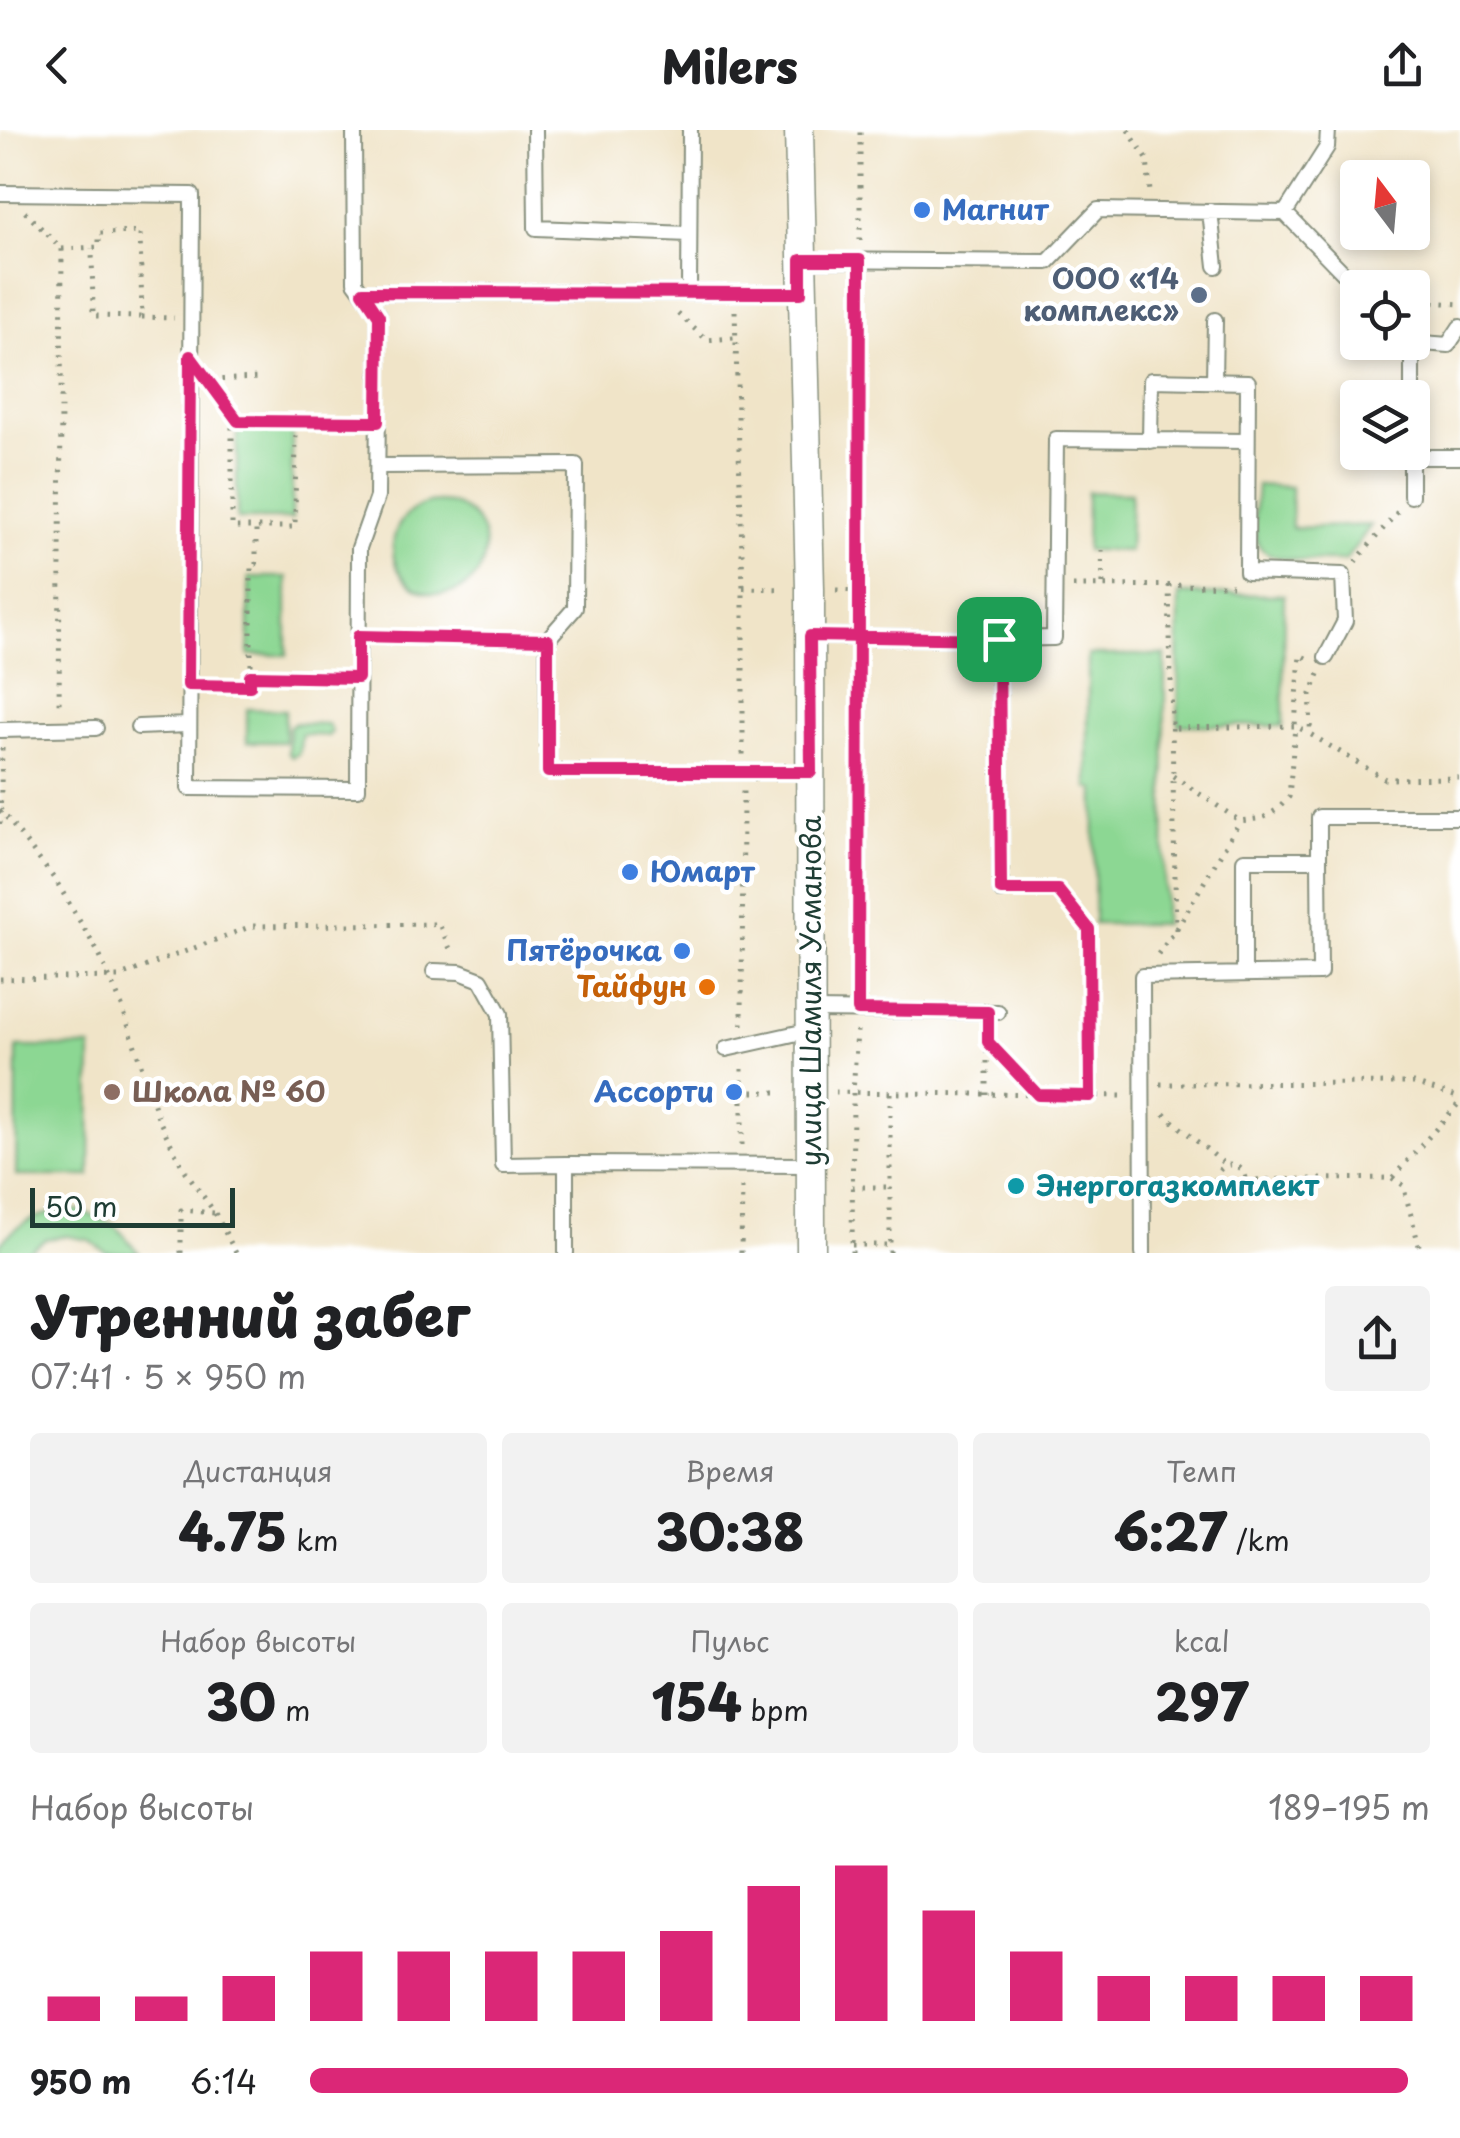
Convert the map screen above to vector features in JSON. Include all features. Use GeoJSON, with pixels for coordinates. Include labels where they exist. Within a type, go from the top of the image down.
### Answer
{"type":"FeatureCollection","features":[{"type":"Feature","properties":{"kind":"street","name":"улица Шамиля Усманова"},"geometry":{"type":"LineString","coordinates":[[798,130],[810,636],[811,1253]]}},
{"type":"Feature","properties":{"kind":"lane"},"geometry":{"type":"LineString","coordinates":[[3,193],[192,195],[190,788],[358,789],[359,548],[376,498],[379,316],[355,282],[354,130]]}},
{"type":"Feature","properties":{"kind":"lane"},"geometry":{"type":"LineString","coordinates":[[534,130],[536,228],[689,234]]}},
{"type":"Feature","properties":{"kind":"lane"},"geometry":{"type":"LineString","coordinates":[[688,292],[690,130]]}},
{"type":"Feature","properties":{"kind":"lane"},"geometry":{"type":"LineString","coordinates":[[1285,213],[1327,147],[1328,130]]}},
{"type":"Feature","properties":{"kind":"lane"},"geometry":{"type":"LineString","coordinates":[[801,260],[1048,262],[1098,210],[1210,211],[1285,213],[1340,270]]}},
{"type":"Feature","properties":{"kind":"lane"},"geometry":{"type":"LineString","coordinates":[[1210,211],[1216,266]]}},
{"type":"Feature","properties":{"kind":"lane"},"geometry":{"type":"LineString","coordinates":[[363,292],[801,293]]}},
{"type":"Feature","properties":{"kind":"lane"},"geometry":{"type":"LineString","coordinates":[[1214,381],[1215,320]]}},
{"type":"Feature","properties":{"kind":"lane"},"geometry":{"type":"LineString","coordinates":[[1430,344],[1448,345],[1460,327]]}},
{"type":"Feature","properties":{"kind":"lane"},"geometry":{"type":"LineString","coordinates":[[1150,440],[1151,380],[1248,382],[1248,572],[1343,575],[1345,620],[1324,662]]}},
{"type":"Feature","properties":{"kind":"lane"},"geometry":{"type":"LineString","coordinates":[[810,636],[1054,638],[1056,439],[1247,441]]}},
{"type":"Feature","properties":{"kind":"lane"},"geometry":{"type":"LineString","coordinates":[[1430,455],[1460,457]]}},
{"type":"Feature","properties":{"kind":"lane"},"geometry":{"type":"LineString","coordinates":[[378,466],[576,464],[574,608],[548,640],[548,772],[811,772]]}},
{"type":"Feature","properties":{"kind":"lane"},"geometry":{"type":"LineString","coordinates":[[1411,496],[1412,470]]}},
{"type":"Feature","properties":{"kind":"lane"},"geometry":{"type":"LineString","coordinates":[[999,639],[1001,890]]}},
{"type":"Feature","properties":{"kind":"lane"},"geometry":{"type":"LineString","coordinates":[[138,726],[188,726]]}},
{"type":"Feature","properties":{"kind":"lane"},"geometry":{"type":"LineString","coordinates":[[1,730],[96,728]]}},
{"type":"Feature","properties":{"kind":"lane"},"geometry":{"type":"LineString","coordinates":[[1143,1253],[1142,976],[1320,974],[1319,816],[1460,817]]}},
{"type":"Feature","properties":{"kind":"lane"},"geometry":{"type":"LineString","coordinates":[[1244,974],[1244,860],[1319,860]]}},
{"type":"Feature","properties":{"kind":"lane"},"geometry":{"type":"LineString","coordinates":[[434,970],[460,972],[481,980],[500,1014],[503,1164],[811,1164]]}},
{"type":"Feature","properties":{"kind":"lane"},"geometry":{"type":"LineString","coordinates":[[726,1048],[811,1020],[858,1010],[993,1012]]}},
{"type":"Feature","properties":{"kind":"lane"},"geometry":{"type":"LineString","coordinates":[[566,1164],[566,1253]]}},
{"type":"Feature","properties":{"kind":"path"},"geometry":{"type":"LineString","coordinates":[[860,130],[858,1010],[852,1092],[852,1249],[890,1249],[890,1093]]}},
{"type":"Feature","properties":{"kind":"path"},"geometry":{"type":"LineString","coordinates":[[1128,130],[1147,159],[1151,210]]}},
{"type":"Feature","properties":{"kind":"path"},"geometry":{"type":"LineString","coordinates":[[3,193],[62,248],[99,247],[99,232],[140,232],[142,317]]}},
{"type":"Feature","properties":{"kind":"path"},"geometry":{"type":"LineString","coordinates":[[59,729],[62,248]]}},
{"type":"Feature","properties":{"kind":"path"},"geometry":{"type":"LineString","coordinates":[[92,248],[93,316],[191,318]]}},
{"type":"Feature","properties":{"kind":"path"},"geometry":{"type":"LineString","coordinates":[[654,292],[707,340],[735,338]]}},
{"type":"Feature","properties":{"kind":"path"},"geometry":{"type":"LineString","coordinates":[[1430,303],[1460,304]]}},
{"type":"Feature","properties":{"kind":"path"},"geometry":{"type":"LineString","coordinates":[[238,421],[208,380],[259,378]]}},
{"type":"Feature","properties":{"kind":"path"},"geometry":{"type":"LineString","coordinates":[[296,421],[295,527],[232,527],[232,424],[238,421],[296,421],[378,422]]}},
{"type":"Feature","properties":{"kind":"path"},"geometry":{"type":"LineString","coordinates":[[1343,575],[1411,496]]}},
{"type":"Feature","properties":{"kind":"path"},"geometry":{"type":"LineString","coordinates":[[188,685],[250,686],[251,565],[256,564],[256,527]]}},
{"type":"Feature","properties":{"kind":"path"},"geometry":{"type":"LineString","coordinates":[[1102,550],[1103,586]]}},
{"type":"Feature","properties":{"kind":"path"},"geometry":{"type":"LineString","coordinates":[[1094,586],[1232,585],[1248,572]]}},
{"type":"Feature","properties":{"kind":"path"},"geometry":{"type":"LineString","coordinates":[[1169,585],[1176,930]]}},
{"type":"Feature","properties":{"kind":"path"},"geometry":{"type":"LineString","coordinates":[[743,588],[778,589]]}},
{"type":"Feature","properties":{"kind":"path"},"geometry":{"type":"LineString","coordinates":[[838,590],[859,590]]}},
{"type":"Feature","properties":{"kind":"path"},"geometry":{"type":"LineString","coordinates":[[358,636],[548,640]]}},
{"type":"Feature","properties":{"kind":"path"},"geometry":{"type":"LineString","coordinates":[[1173,776],[1240,821],[1263,818],[1278,809],[1289,797],[1300,654],[1324,662],[1311,694],[1310,734]]}},
{"type":"Feature","properties":{"kind":"path"},"geometry":{"type":"LineString","coordinates":[[250,676],[358,678]]}},
{"type":"Feature","properties":{"kind":"path"},"geometry":{"type":"LineString","coordinates":[[1172,728],[1296,726],[1385,780],[1460,778]]}},
{"type":"Feature","properties":{"kind":"path"},"geometry":{"type":"LineString","coordinates":[[0,824],[1,730]]}},
{"type":"Feature","properties":{"kind":"path"},"geometry":{"type":"LineString","coordinates":[[0,809],[56,882],[98,952],[122,1006],[159,1120],[182,1166],[236,1253]]}},
{"type":"Feature","properties":{"kind":"path"},"geometry":{"type":"LineString","coordinates":[[1142,976],[1176,930],[1240,821]]}},
{"type":"Feature","properties":{"kind":"path"},"geometry":{"type":"LineString","coordinates":[[1001,890],[1058,890],[1089,929],[1090,1096]]}},
{"type":"Feature","properties":{"kind":"path"},"geometry":{"type":"LineString","coordinates":[[0,979],[118,977],[252,926],[439,924],[460,972]]}},
{"type":"Feature","properties":{"kind":"path"},"geometry":{"type":"LineString","coordinates":[[987,1094],[993,1012]]}},
{"type":"Feature","properties":{"kind":"path"},"geometry":{"type":"LineString","coordinates":[[988,1042],[1038,1095]]}},
{"type":"Feature","properties":{"kind":"path"},"geometry":{"type":"LineString","coordinates":[[742,1092],[1090,1096],[1142,1090],[1414,1083],[1460,1100],[1392,1178]]}},
{"type":"Feature","properties":{"kind":"path"},"geometry":{"type":"LineString","coordinates":[[1142,1090],[1227,1166],[1242,1170],[1246,1180],[1242,1190],[1230,1195],[1220,1190],[1216,1182],[1219,1171],[1227,1166]]}},
{"type":"Feature","properties":{"kind":"path"},"geometry":{"type":"LineString","coordinates":[[1246,1180],[1392,1178],[1403,1185],[1422,1253]]}},
{"type":"Feature","properties":{"kind":"path"},"geometry":{"type":"LineString","coordinates":[[1143,1182],[1216,1182]]}},
{"type":"Feature","properties":{"kind":"path"},"geometry":{"type":"LineString","coordinates":[[852,1186],[890,1187]]}},
{"type":"Feature","properties":{"kind":"path"},"geometry":{"type":"LineString","coordinates":[[181,1253],[181,1210],[215,1214]]}},
{"type":"Feature","properties":{"kind":"green space"},"geometry":{"type":"Polygon","coordinates":[[[237,426],[292,426],[292,519],[237,519],[237,426]]]}},
{"type":"Feature","properties":{"kind":"green space"},"geometry":{"type":"Polygon","coordinates":[[[1257,485],[1291,487],[1292,528],[1371,525],[1345,561],[1270,555],[1257,541],[1257,485]]]}},
{"type":"Feature","properties":{"kind":"green space"},"geometry":{"type":"Polygon","coordinates":[[[1087,492],[1131,493],[1129,551],[1086,550],[1087,492]]]}},
{"type":"Feature","properties":{"kind":"green space"},"geometry":{"type":"Polygon","coordinates":[[[439,502],[457,505],[472,515],[482,530],[482,566],[472,581],[457,591],[439,594],[421,591],[406,581],[396,566],[393,548],[396,530],[406,515],[421,505],[439,502]]]}},
{"type":"Feature","properties":{"kind":"green space"},"geometry":{"type":"Polygon","coordinates":[[[249,577],[287,577],[287,655],[249,655],[249,577]]]}},
{"type":"Feature","properties":{"kind":"green space"},"geometry":{"type":"Polygon","coordinates":[[[1179,594],[1284,595],[1283,726],[1178,725],[1179,594]]]}},
{"type":"Feature","properties":{"kind":"green space"},"geometry":{"type":"Polygon","coordinates":[[[1088,655],[1165,655],[1164,924],[1094,924],[1095,789],[1088,788],[1088,655]]]}},
{"type":"Feature","properties":{"kind":"green space"},"geometry":{"type":"Polygon","coordinates":[[[247,709],[285,710],[285,742],[247,742],[247,709]]]}},
{"type":"Feature","properties":{"kind":"green space"},"geometry":{"type":"Polygon","coordinates":[[[294,723],[328,724],[332,732],[328,736],[302,734],[299,754],[292,757],[288,753],[289,727],[294,723]]]}},
{"type":"Feature","properties":{"kind":"green space"},"geometry":{"type":"Polygon","coordinates":[[[17,1047],[91,1047],[90,1176],[16,1176],[17,1047]]]}},
{"type":"Feature","properties":{"kind":"green space"},"geometry":{"type":"Polygon","coordinates":[[[79,1210],[115,1225],[139,1253],[107,1253],[89,1240],[67,1236],[46,1239],[26,1253],[0,1253],[0,1243],[27,1221],[79,1210]]]}},
{"type":"Feature","properties":{"kind":"place","name":"Магнит"},"geometry":{"type":"Point","coordinates":[922,210]}},
{"type":"Feature","properties":{"kind":"place","name":"ООО «14 комплекс»"},"geometry":{"type":"Point","coordinates":[1199,295]}},
{"type":"Feature","properties":{"kind":"place","name":"Юмарт"},"geometry":{"type":"Point","coordinates":[630,872]}},
{"type":"Feature","properties":{"kind":"place","name":"Пятёрочка"},"geometry":{"type":"Point","coordinates":[682,951]}},
{"type":"Feature","properties":{"kind":"place","name":"Тайфун"},"geometry":{"type":"Point","coordinates":[707,987]}},
{"type":"Feature","properties":{"kind":"place","name":"Школа № 60"},"geometry":{"type":"Point","coordinates":[112,1092]}},
{"type":"Feature","properties":{"kind":"place","name":"Ассорти"},"geometry":{"type":"Point","coordinates":[734,1092]}},
{"type":"Feature","properties":{"kind":"place","name":"Энергогазкомплект"},"geometry":{"type":"Point","coordinates":[1016,1186]}},
{"type":"Feature","properties":{"kind":"route"},"geometry":{"type":"LineString","coordinates":[[999,639],[859,636],[810,636],[811,772],[548,772],[548,640],[358,636],[358,678],[250,676],[250,686],[188,685],[190,356],[238,421],[378,422],[379,316],[363,292],[801,293],[801,260],[860,260],[859,590],[859,636],[859,761],[858,1010],[988,1012],[988,1042],[1038,1095],[1090,1096],[1089,929],[1058,890],[1001,890],[999,639]]}}]}
